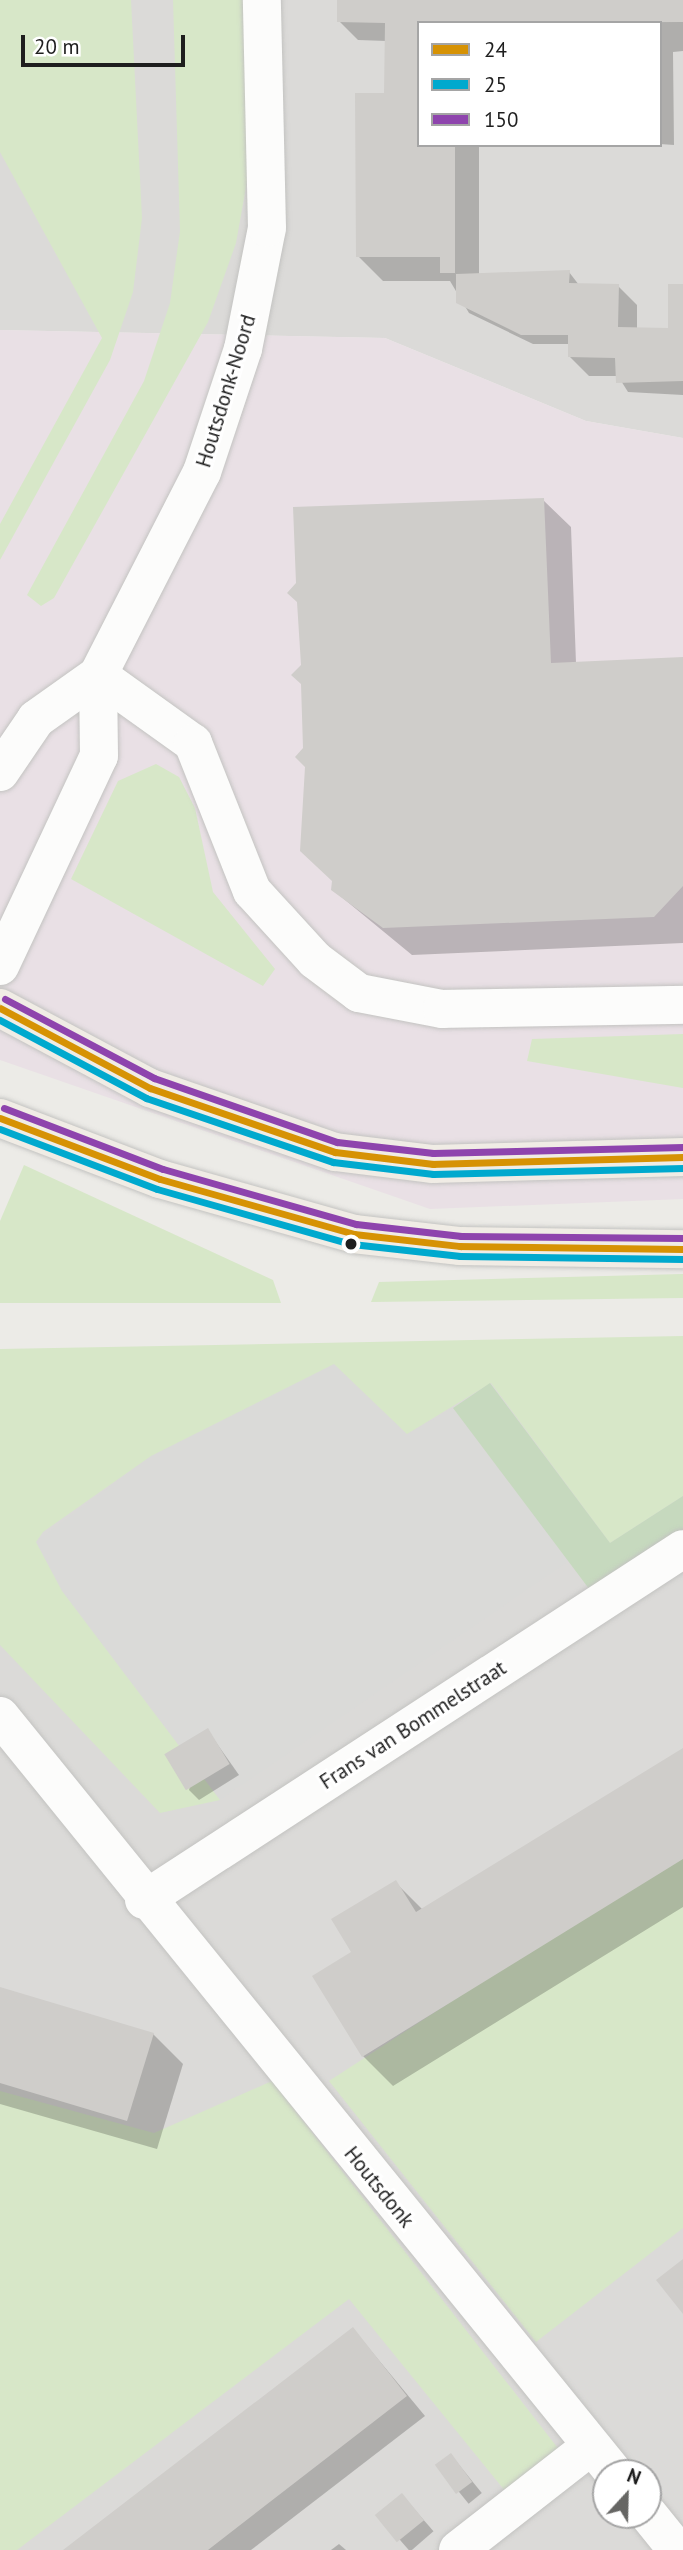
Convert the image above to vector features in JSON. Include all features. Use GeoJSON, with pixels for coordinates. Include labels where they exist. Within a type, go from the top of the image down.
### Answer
{"type":"FeatureCollection","features":[{"type":"Feature","properties":{"kind":"main road"},"geometry":{"type":"LineString","coordinates":[[0,1008],[150,1088],[335,1152],[433,1164],[683,1157]]}},
{"type":"Feature","properties":{"kind":"main road"},"geometry":{"type":"LineString","coordinates":[[0,1118],[160,1179],[354,1234],[460,1246],[683,1249]]}},
{"type":"Feature","properties":{"kind":"street","name":"Houtsdonk-Noord"},"geometry":{"type":"LineString","coordinates":[[0,772],[36,719],[98,675],[202,472],[243,349],[267,228],[262,0]]}},
{"type":"Feature","properties":{"kind":"street","name":"Houtsdonk-Noord"},"geometry":{"type":"LineString","coordinates":[[0,966],[99,756],[98,675]]}},
{"type":"Feature","properties":{"kind":"street"},"geometry":{"type":"LineString","coordinates":[[98,675],[192,743],[251,891],[315,960],[359,993],[442,1009],[683,1004]]}},
{"type":"Feature","properties":{"kind":"street","name":"Frans van Bommelstraat"},"geometry":{"type":"LineString","coordinates":[[144,1900],[683,1549]]}},
{"type":"Feature","properties":{"kind":"street","name":"Houtsdonk"},"geometry":{"type":"LineString","coordinates":[[0,1716],[144,1900],[603,2459]]}},
{"type":"Feature","properties":{"kind":"street"},"geometry":{"type":"LineString","coordinates":[[458,2550],[592,2466]]}},
{"type":"Feature","properties":{"kind":"street"},"geometry":{"type":"LineString","coordinates":[[660,2529],[677,2550]]}},
{"type":"Feature","properties":{"kind":"shaded area"},"geometry":{"type":"Polygon","coordinates":[[[0,0],[683,0],[683,438],[586,421],[385,338],[0,330],[0,0]]]}},
{"type":"Feature","properties":{"kind":"shaded area"},"geometry":{"type":"Polygon","coordinates":[[[0,330],[385,338],[586,421],[683,438],[683,1199],[430,1209],[0,1060],[0,330]]]}},
{"type":"Feature","properties":{"kind":"shaded area"},"geometry":{"type":"Polygon","coordinates":[[[683,1355],[683,2550],[0,2550],[0,1361],[683,1355]]]}},
{"type":"Feature","properties":{"kind":"shaded area"},"geometry":{"type":"Polygon","coordinates":[[[334,1364],[407,1434],[453,1408],[569,1561],[220,1800],[62,1591],[35,1542],[151,1456],[334,1364]]]}},
{"type":"Feature","properties":{"kind":"green space"},"geometry":{"type":"Polygon","coordinates":[[[0,0],[131,0],[142,218],[133,292],[110,360],[0,560],[0,524],[102,338],[0,152],[0,0]]]}},
{"type":"Feature","properties":{"kind":"green space"},"geometry":{"type":"Polygon","coordinates":[[[173,0],[248,0],[248,176],[236,243],[208,322],[54,598],[41,606],[27,595],[144,381],[170,303],[180,231],[173,0]]]}},
{"type":"Feature","properties":{"kind":"green space"},"geometry":{"type":"Polygon","coordinates":[[[156,764],[179,777],[195,808],[213,892],[275,969],[263,986],[71,879],[118,781],[156,764]]]}},
{"type":"Feature","properties":{"kind":"green space"},"geometry":{"type":"Polygon","coordinates":[[[683,1034],[683,1088],[527,1061],[532,1039],[683,1034]]]}},
{"type":"Feature","properties":{"kind":"green space"},"geometry":{"type":"Polygon","coordinates":[[[24,1165],[273,1280],[281,1303],[0,1303],[0,1221],[24,1165]]]}},
{"type":"Feature","properties":{"kind":"green space"},"geometry":{"type":"Polygon","coordinates":[[[683,1274],[683,1298],[371,1302],[379,1282],[683,1274]]]}},
{"type":"Feature","properties":{"kind":"green space"},"geometry":{"type":"Polygon","coordinates":[[[683,1336],[683,1496],[610,1543],[491,1383],[407,1434],[334,1364],[151,1456],[43,1532],[36,1542],[62,1591],[220,1800],[160,1813],[0,1645],[0,1349],[683,1336]]]}},
{"type":"Feature","properties":{"kind":"green space"},"geometry":{"type":"Polygon","coordinates":[[[490,1383],[610,1543],[683,1496],[683,1552],[602,1606],[453,1408],[490,1383]]]}},
{"type":"Feature","properties":{"kind":"green space"},"geometry":{"type":"Polygon","coordinates":[[[683,1851],[683,2228],[536,2342],[329,2081],[683,1851]]]}},
{"type":"Feature","properties":{"kind":"green space"},"geometry":{"type":"Polygon","coordinates":[[[272,2081],[564,2456],[510,2497],[349,2299],[17,2550],[0,2550],[0,2091],[154,2133],[272,2081]]]}},
{"type":"Feature","properties":{"kind":"building"},"geometry":{"type":"Polygon","coordinates":[[[337,0],[683,0],[683,22],[417,21],[417,147],[455,147],[455,273],[440,273],[440,257],[356,257],[355,93],[384,93],[385,23],[337,22],[337,0]]]}},
{"type":"Feature","properties":{"kind":"building"},"geometry":{"type":"Polygon","coordinates":[[[570,270],[569,283],[619,284],[618,327],[668,328],[668,284],[683,284],[683,381],[616,383],[615,358],[568,357],[568,335],[521,335],[456,303],[456,274],[570,270]]]}},
{"type":"Feature","properties":{"kind":"building"},"geometry":{"type":"Polygon","coordinates":[[[544,498],[551,663],[683,657],[683,886],[654,917],[383,928],[331,890],[332,881],[300,851],[305,767],[295,757],[303,748],[301,684],[291,675],[301,665],[297,602],[287,593],[296,583],[293,507],[544,498]]]}},
{"type":"Feature","properties":{"kind":"building"},"geometry":{"type":"Polygon","coordinates":[[[208,1728],[230,1764],[186,1790],[164,1754],[208,1728]]]}},
{"type":"Feature","properties":{"kind":"building"},"geometry":{"type":"Polygon","coordinates":[[[683,1748],[683,1859],[362,2057],[312,1976],[351,1952],[331,1919],[396,1880],[416,1912],[683,1748]]]}},
{"type":"Feature","properties":{"kind":"building"},"geometry":{"type":"Polygon","coordinates":[[[0,1987],[154,2033],[127,2121],[0,2083],[0,1987]]]}},
{"type":"Feature","properties":{"kind":"building"},"geometry":{"type":"Polygon","coordinates":[[[683,2259],[683,2314],[656,2280],[683,2259]]]}},
{"type":"Feature","properties":{"kind":"building"},"geometry":{"type":"Polygon","coordinates":[[[353,2327],[407,2396],[208,2550],[63,2550],[353,2327]]]}},
{"type":"Feature","properties":{"kind":"building"},"geometry":{"type":"Polygon","coordinates":[[[451,2453],[472,2482],[456,2494],[435,2465],[451,2453]]]}},
{"type":"Feature","properties":{"kind":"building"},"geometry":{"type":"Polygon","coordinates":[[[402,2493],[424,2520],[397,2542],[375,2515],[402,2493]]]}},
{"type":"Feature","properties":{"kind":"transit line","name":"150"},"geometry":{"type":"LineString","coordinates":[[5,999],[154,1078],[337,1142],[433,1153],[683,1147]]}},
{"type":"Feature","properties":{"kind":"transit line","name":"24"},"geometry":{"type":"LineString","coordinates":[[0,1008],[150,1088],[335,1152],[433,1164],[683,1157]]}},
{"type":"Feature","properties":{"kind":"transit line","name":"25"},"geometry":{"type":"LineString","coordinates":[[0,1020],[146,1098],[333,1162],[433,1174],[683,1168]]}},
{"type":"Feature","properties":{"kind":"transit line","name":"150"},"geometry":{"type":"LineString","coordinates":[[4,1108],[163,1169],[356,1224],[461,1236],[683,1238]]}},
{"type":"Feature","properties":{"kind":"transit line","name":"24"},"geometry":{"type":"LineString","coordinates":[[0,1118],[160,1179],[354,1234],[460,1246],[683,1249]]}},
{"type":"Feature","properties":{"kind":"transit line","name":"25"},"geometry":{"type":"LineString","coordinates":[[0,1129],[157,1189],[352,1244],[460,1256],[683,1259]]}}]}
